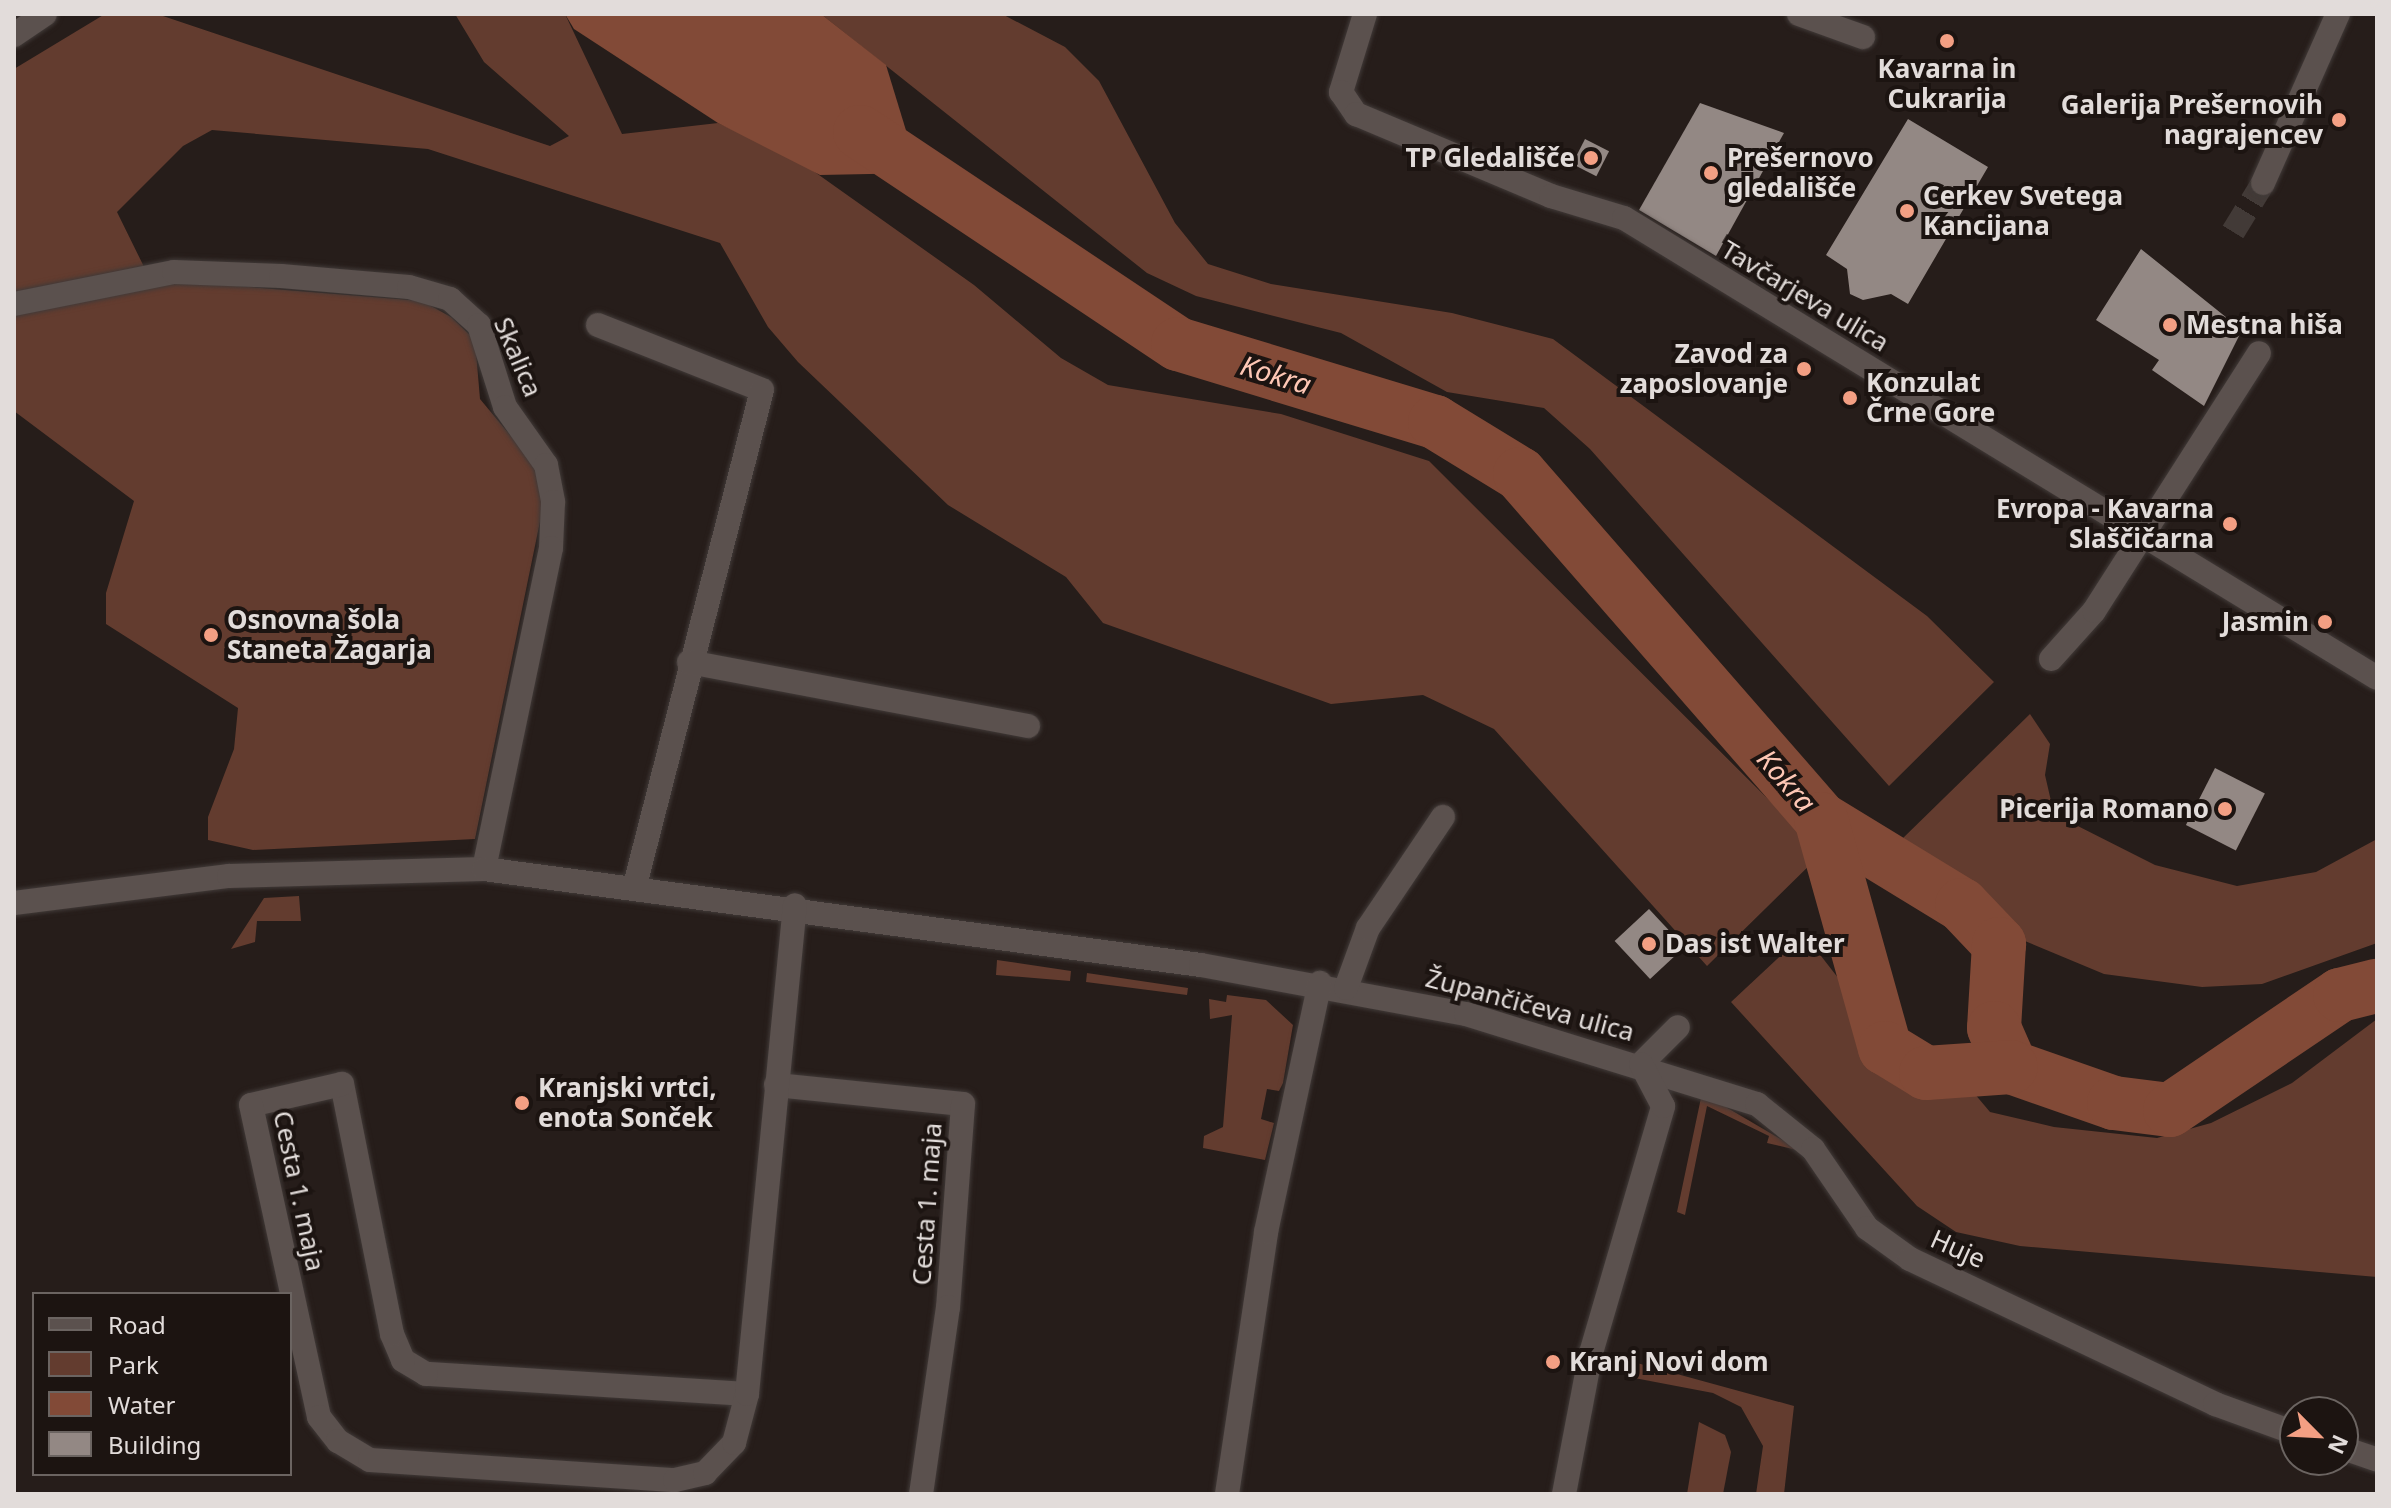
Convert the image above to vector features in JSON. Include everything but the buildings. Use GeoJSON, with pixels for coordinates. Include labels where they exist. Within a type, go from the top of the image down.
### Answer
{"type":"FeatureCollection","features":[{"type":"Feature","properties":{"kind":"street"},"geometry":{"type":"LineString","coordinates":[[14,35],[45,14]]}},
{"type":"Feature","properties":{"kind":"street","name":"Tavčarjeva ulica"},"geometry":{"type":"LineString","coordinates":[[1365,14],[1341,92],[1356,114],[1551,196],[1624,218],[2146,531],[2377,678]]}},
{"type":"Feature","properties":{"kind":"street"},"geometry":{"type":"LineString","coordinates":[[1799,14],[1853,32]]}},
{"type":"Feature","properties":{"kind":"street"},"geometry":{"type":"LineString","coordinates":[[2263,183],[2338,14]]}},
{"type":"Feature","properties":{"kind":"street","name":"Skalica"},"geometry":{"type":"LineString","coordinates":[[14,304],[174,272],[281,276],[409,287],[450,299],[479,325],[505,407],[546,465],[553,502],[551,548],[484,869]]}},
{"type":"Feature","properties":{"kind":"street"},"geometry":{"type":"LineString","coordinates":[[598,325],[762,390],[689,662],[635,885]]}},
{"type":"Feature","properties":{"kind":"street"},"geometry":{"type":"LineString","coordinates":[[2051,659],[2094,611],[2259,353]]}},
{"type":"Feature","properties":{"kind":"street"},"geometry":{"type":"LineString","coordinates":[[689,662],[1028,726]]}},
{"type":"Feature","properties":{"kind":"street"},"geometry":{"type":"LineString","coordinates":[[14,903],[229,876],[484,869],[795,905],[1346,988],[1368,928],[1443,817]]}},
{"type":"Feature","properties":{"kind":"street","name":"Cesta 1. maja"},"geometry":{"type":"LineString","coordinates":[[292,1293],[319,1417],[338,1441],[370,1460],[675,1480],[705,1473],[734,1443],[747,1394],[795,905]]}},
{"type":"Feature","properties":{"kind":"street"},"geometry":{"type":"LineString","coordinates":[[1227,1494],[1266,1232],[1320,983]]}},
{"type":"Feature","properties":{"kind":"street","name":"Župančičeva ulica"},"geometry":{"type":"LineString","coordinates":[[1346,988],[1641,1064],[1663,1106],[1591,1353],[1564,1494]]}},
{"type":"Feature","properties":{"kind":"street"},"geometry":{"type":"LineString","coordinates":[[1641,1064],[1678,1027]]}},
{"type":"Feature","properties":{"kind":"street","name":"Huje"},"geometry":{"type":"LineString","coordinates":[[1641,1064],[1722,1089],[1785,1123],[1813,1149],[1867,1228],[1910,1259],[2215,1404],[2279,1427]]}},
{"type":"Feature","properties":{"kind":"street","name":"Cesta 1. maja"},"geometry":{"type":"LineString","coordinates":[[292,1292],[251,1105],[342,1084],[392,1334],[403,1360],[426,1374],[747,1394]]}},
{"type":"Feature","properties":{"kind":"street","name":"Cesta 1. maja"},"geometry":{"type":"LineString","coordinates":[[776,1085],[963,1104],[948,1307],[921,1494]]}},
{"type":"Feature","properties":{"kind":"green space"},"geometry":{"type":"Polygon","coordinates":[[[105,14],[157,14],[550,146],[569,136],[484,62],[455,14],[565,14],[622,134],[718,123],[795,158],[974,285],[1061,358],[1108,385],[1281,414],[1429,461],[1822,853],[1707,966],[1494,729],[1423,695],[1331,704],[1103,623],[1066,577],[948,505],[798,362],[768,327],[720,243],[428,149],[212,130],[183,146],[117,212],[150,279],[422,301],[451,317],[475,340],[480,399],[539,470],[544,502],[475,839],[253,850],[208,840],[208,817],[234,749],[238,708],[106,624],[106,593],[134,501],[14,411],[14,69],[105,14]]]}},
{"type":"Feature","properties":{"kind":"green space"},"geometry":{"type":"Polygon","coordinates":[[[821,14],[1002,14],[1065,47],[1099,81],[1175,223],[1208,264],[1271,284],[1452,313],[1553,339],[1927,616],[1994,682],[1889,786],[1590,449],[1544,408],[1447,392],[1341,333],[1196,296],[1147,273],[821,14]]]}},
{"type":"Feature","properties":{"kind":"green space"},"geometry":{"type":"Polygon","coordinates":[[[2030,714],[2050,744],[2045,775],[2054,814],[2155,865],[2237,886],[2316,872],[2377,839],[2377,943],[2262,984],[2202,987],[2104,974],[1984,924],[1901,840],[2030,714]]]}},
{"type":"Feature","properties":{"kind":"green space"},"geometry":{"type":"Polygon","coordinates":[[[299,896],[301,921],[257,921],[255,942],[231,949],[264,898],[299,896]]]}},
{"type":"Feature","properties":{"kind":"green space"},"geometry":{"type":"Polygon","coordinates":[[[1804,934],[1887,1041],[1963,1080],[1990,1112],[2054,1127],[2157,1138],[2211,1123],[2292,1083],[2377,1019],[2377,1277],[2020,1246],[1956,1232],[1917,1206],[1731,1002],[1804,934]]]}},
{"type":"Feature","properties":{"kind":"green space"},"geometry":{"type":"Polygon","coordinates":[[[997,960],[1071,971],[1070,981],[996,975],[997,960]]]}},
{"type":"Feature","properties":{"kind":"green space"},"geometry":{"type":"Polygon","coordinates":[[[1087,973],[1188,988],[1187,995],[1086,982],[1087,973]]]}},
{"type":"Feature","properties":{"kind":"green space"},"geometry":{"type":"Polygon","coordinates":[[[1227,995],[1266,1000],[1293,1025],[1283,1083],[1279,1091],[1267,1089],[1261,1119],[1274,1123],[1265,1160],[1203,1148],[1204,1136],[1223,1127],[1232,1015],[1210,1019],[1209,999],[1226,1002],[1227,995]]]}},
{"type":"Feature","properties":{"kind":"green space"},"geometry":{"type":"Polygon","coordinates":[[[1702,1093],[1801,1151],[1767,1143],[1769,1136],[1707,1106],[1685,1215],[1677,1212],[1702,1093]]]}},
{"type":"Feature","properties":{"kind":"green space"},"geometry":{"type":"Polygon","coordinates":[[[1626,1360],[1794,1406],[1784,1494],[1756,1494],[1763,1446],[1741,1407],[1713,1393],[1629,1377],[1626,1360]]]}},
{"type":"Feature","properties":{"kind":"green space"},"geometry":{"type":"Polygon","coordinates":[[[1699,1422],[1725,1435],[1731,1452],[1723,1494],[1687,1494],[1699,1422]]]}},
{"type":"Feature","properties":{"kind":"water"},"geometry":{"type":"Polygon","coordinates":[[[565,14],[821,14],[886,65],[919,173],[820,175],[718,123],[574,29],[565,14]]]}},
{"type":"Feature","properties":{"kind":"waterway","name":"Kokra"},"geometry":{"type":"LineString","coordinates":[[860,132],[1178,344],[1435,422],[1520,474],[1821,819],[1962,905],[1999,944],[1994,1028],[2011,1067],[2114,1103],[2170,1110],[2340,995],[2377,986]]}},
{"type":"Feature","properties":{"kind":"waterway","name":"Kokra"},"geometry":{"type":"LineString","coordinates":[[1821,819],[1885,1048],[1926,1073],[2011,1067]]}},
{"type":"Feature","properties":{"kind":"tunnel"},"geometry":{"type":"LineString","coordinates":[[2233,232],[2263,183]]}},
{"type":"Feature","properties":{"kind":"place","name":"Kavarna in Cukrarija"},"geometry":{"type":"Point","coordinates":[1947,41]}},
{"type":"Feature","properties":{"kind":"place","name":"Galerija Prešernovih nagrajencev"},"geometry":{"type":"Point","coordinates":[2339,120]}},
{"type":"Feature","properties":{"kind":"place","name":"TP Gledališče"},"geometry":{"type":"Point","coordinates":[1591,158]}},
{"type":"Feature","properties":{"kind":"place","name":"Prešernovo gledališče"},"geometry":{"type":"Point","coordinates":[1711,173]}},
{"type":"Feature","properties":{"kind":"place","name":"Cerkev Svetega Kancijana"},"geometry":{"type":"Point","coordinates":[1907,211]}},
{"type":"Feature","properties":{"kind":"place","name":"Mestna hiša"},"geometry":{"type":"Point","coordinates":[2170,325]}},
{"type":"Feature","properties":{"kind":"place","name":"Zavod za zaposlovanje"},"geometry":{"type":"Point","coordinates":[1804,369]}},
{"type":"Feature","properties":{"kind":"place","name":"Konzulat Črne Gore"},"geometry":{"type":"Point","coordinates":[1850,398]}},
{"type":"Feature","properties":{"kind":"place","name":"Evropa - Kavarna Slaščičarna"},"geometry":{"type":"Point","coordinates":[2230,524]}},
{"type":"Feature","properties":{"kind":"place","name":"Jasmin"},"geometry":{"type":"Point","coordinates":[2325,622]}},
{"type":"Feature","properties":{"kind":"place","name":"Osnovna šola Staneta Žagarja"},"geometry":{"type":"Point","coordinates":[211,635]}},
{"type":"Feature","properties":{"kind":"place","name":"Picerija Romano"},"geometry":{"type":"Point","coordinates":[2225,809]}},
{"type":"Feature","properties":{"kind":"place","name":"Das ist Walter"},"geometry":{"type":"Point","coordinates":[1649,944]}},
{"type":"Feature","properties":{"kind":"place","name":"Kranjski vrtci, enota Sonček"},"geometry":{"type":"Point","coordinates":[522,1103]}},
{"type":"Feature","properties":{"kind":"place","name":"Kranj Novi dom"},"geometry":{"type":"Point","coordinates":[1553,1362]}}]}
